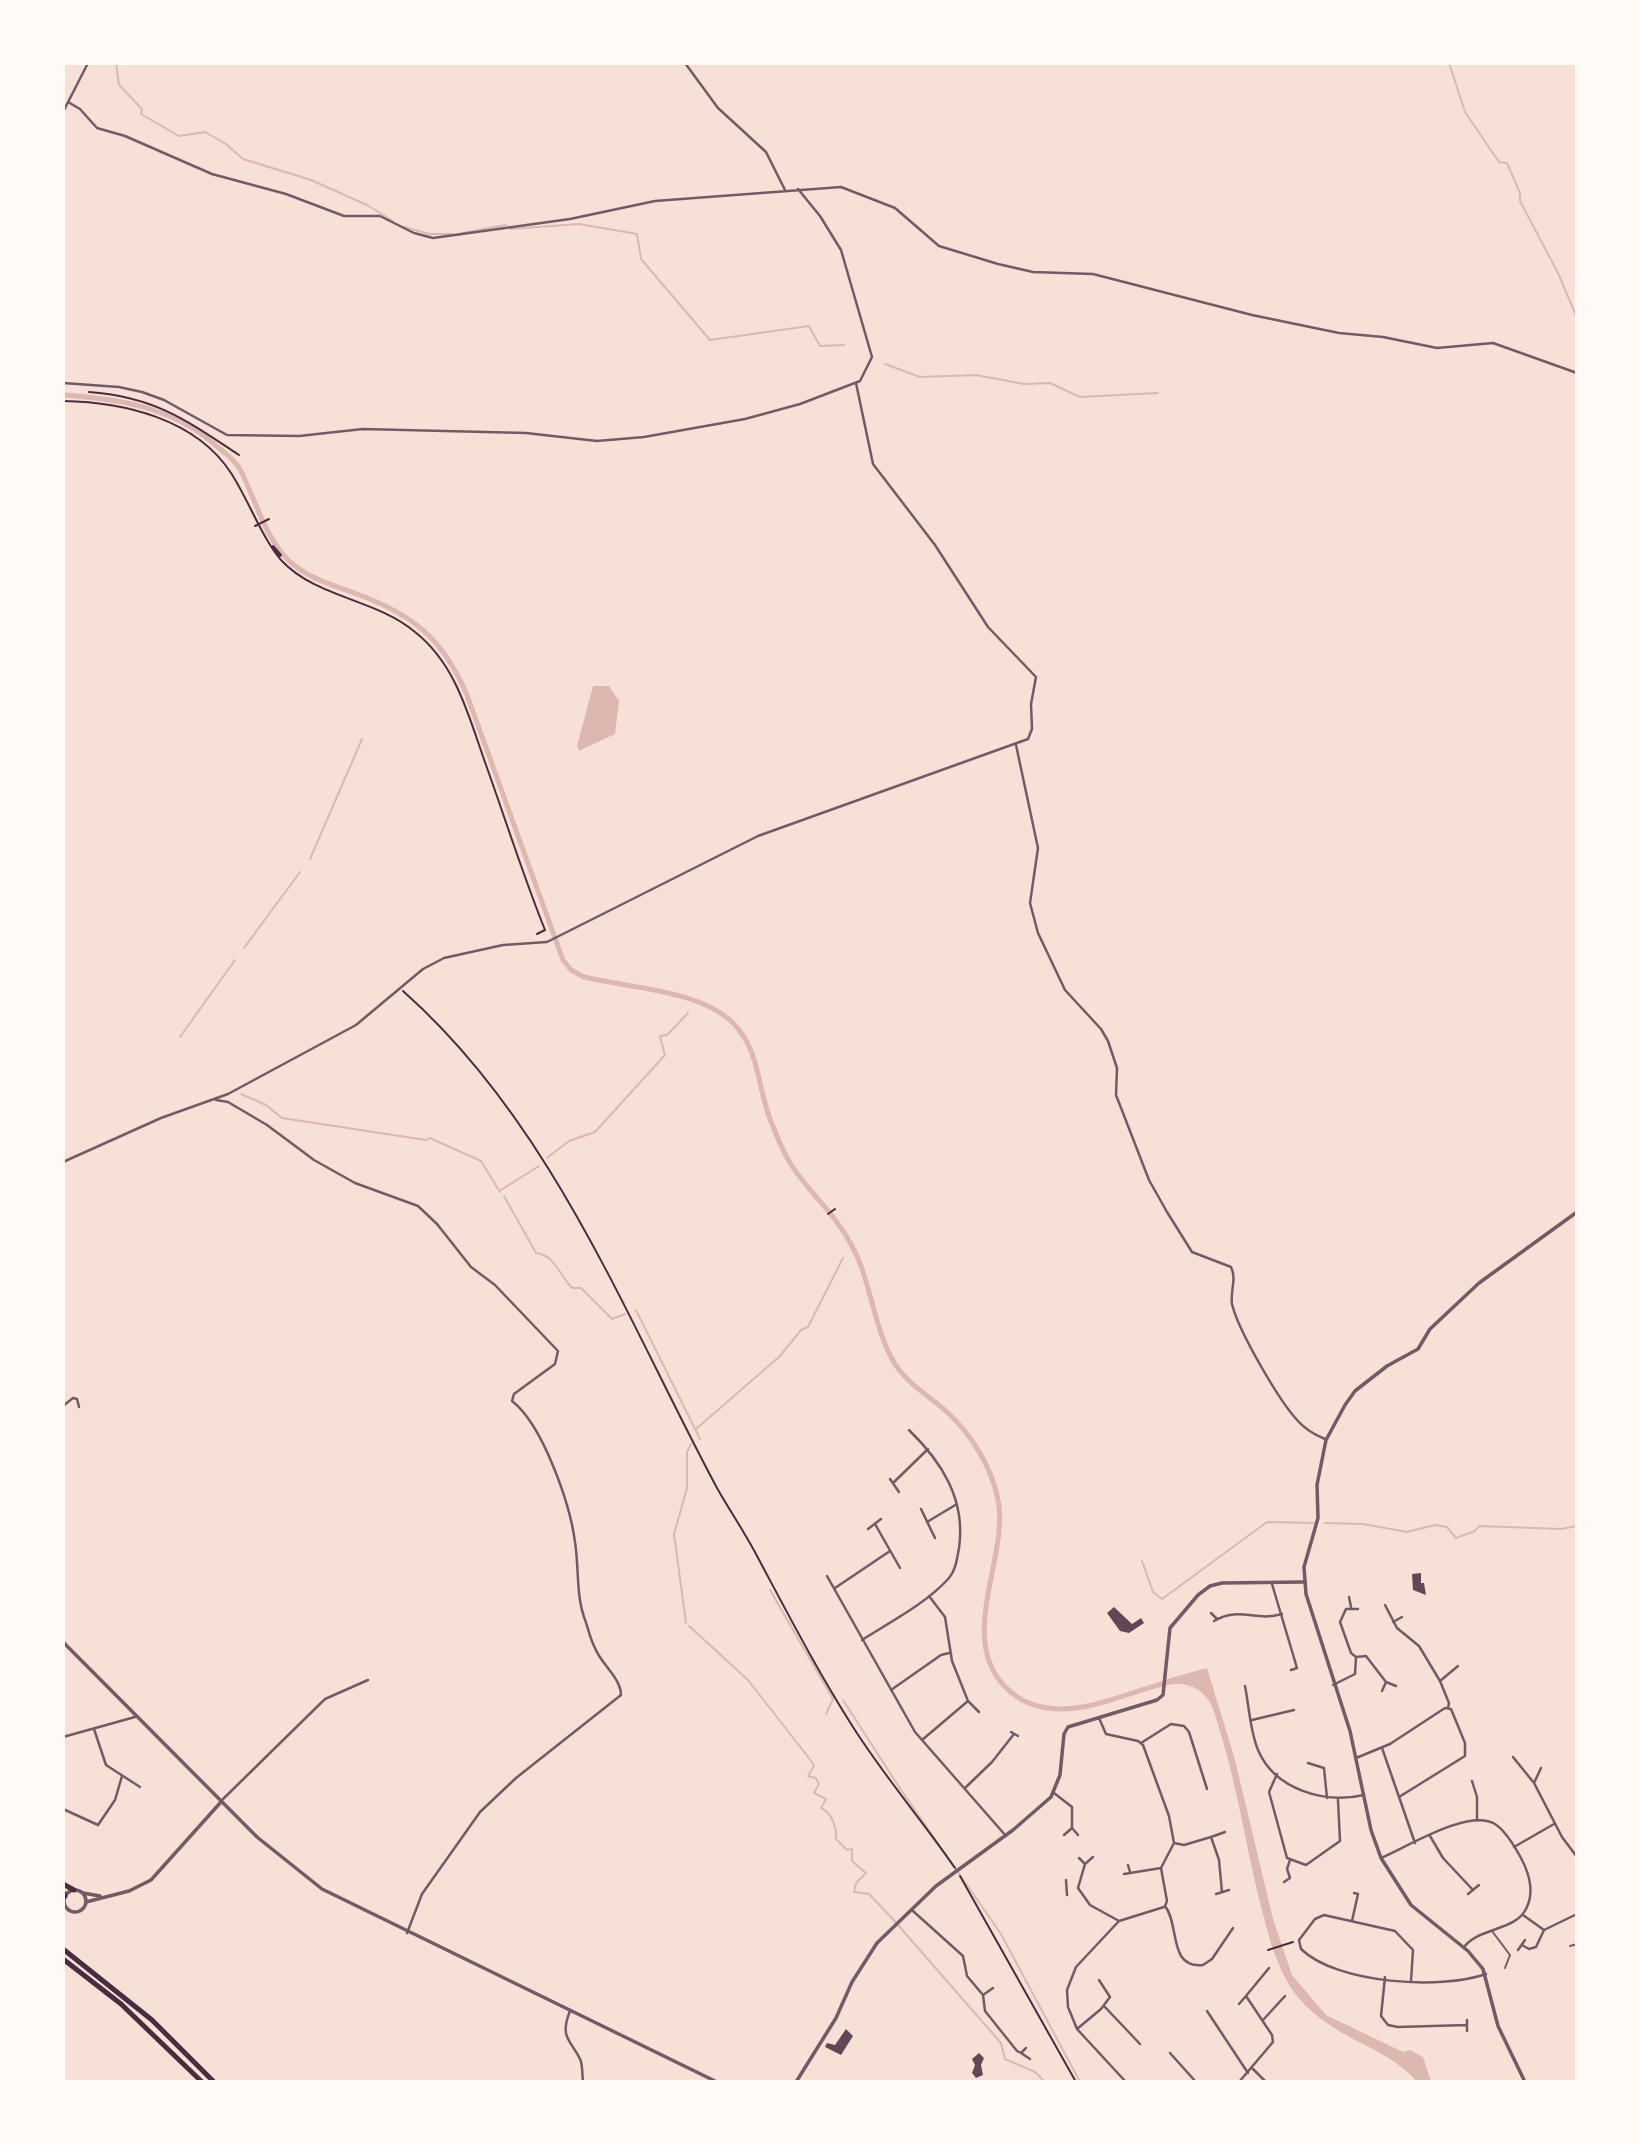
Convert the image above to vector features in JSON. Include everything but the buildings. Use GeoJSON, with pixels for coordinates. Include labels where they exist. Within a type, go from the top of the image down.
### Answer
{"type":"FeatureCollection","features":[{"type":"Feature","properties":{"kind":"highway"},"geometry":{"type":"LineString","coordinates":[[63,1884],[74,1890]]}},
{"type":"Feature","properties":{"kind":"highway"},"geometry":{"type":"LineString","coordinates":[[63,1949],[152,2020],[214,2082]]}},
{"type":"Feature","properties":{"kind":"highway"},"geometry":{"type":"LineString","coordinates":[[63,1959],[121,2004],[202,2082]]}},
{"type":"Feature","properties":{"kind":"street"},"geometry":{"type":"LineString","coordinates":[[63,112],[88,63]]}},
{"type":"Feature","properties":{"kind":"street"},"geometry":{"type":"LineString","coordinates":[[685,63],[718,108],[766,152],[785,190]]}},
{"type":"Feature","properties":{"kind":"street"},"geometry":{"type":"LineString","coordinates":[[68,102],[80,109],[97,128],[125,136],[212,174],[286,194],[344,216],[380,216],[414,233],[433,238],[553,222],[655,201],[841,187],[895,208],[939,246],[1033,272],[1093,274],[1252,315],[1339,333],[1383,337],[1437,348],[1493,343],[1577,373]]}},
{"type":"Feature","properties":{"kind":"street"},"geometry":{"type":"LineString","coordinates":[[63,383],[106,385],[142,392],[164,400],[227,435],[299,436],[376,429],[526,433],[597,441],[644,437],[745,419],[800,404],[856,383],[867,371],[872,357],[841,250],[820,216],[797,189]]}},
{"type":"Feature","properties":{"kind":"street"},"geometry":{"type":"LineString","coordinates":[[63,1162],[161,1118],[228,1094],[356,1025],[416,975],[444,958],[474,950],[547,942],[561,937],[593,918],[758,836],[977,756],[1016,745],[1031,735],[1031,704],[1036,677],[988,627],[941,554],[873,464],[856,383]]}},
{"type":"Feature","properties":{"kind":"street"},"geometry":{"type":"LineString","coordinates":[[1016,745],[1039,854],[1030,903],[1058,978],[1108,1041],[1117,1068],[1116,1095],[1149,1180],[1167,1212],[1192,1252],[1231,1267],[1234,1276],[1232,1301],[1251,1343],[1289,1410],[1304,1427],[1326,1440]]}},
{"type":"Feature","properties":{"kind":"street"},"geometry":{"type":"LineString","coordinates":[[228,1094],[228,1102]]}},
{"type":"Feature","properties":{"kind":"street"},"geometry":{"type":"LineString","coordinates":[[215,1099],[228,1102],[267,1125],[314,1160],[355,1183],[418,1206],[437,1224],[471,1267],[495,1284],[558,1351],[555,1364],[514,1394],[512,1401],[527,1416],[539,1438],[562,1494],[573,1530],[583,1614],[595,1648],[619,1685],[621,1695],[516,1778],[480,1812],[422,1894],[407,1933]]}},
{"type":"Feature","properties":{"kind":"street"},"geometry":{"type":"LineString","coordinates":[[1525,2082],[1498,2026],[1486,1974],[1464,1948],[1411,1905],[1381,1858],[1363,1795],[1356,1758],[1303,1582],[1307,1552],[1318,1518],[1317,1485],[1326,1440],[1355,1391],[1387,1366],[1412,1354],[1430,1329],[1479,1283],[1577,1212]]}},
{"type":"Feature","properties":{"kind":"street"},"geometry":{"type":"LineString","coordinates":[[63,1406],[74,1398],[79,1407]]}},
{"type":"Feature","properties":{"kind":"street"},"geometry":{"type":"LineString","coordinates":[[862,1640],[950,1577],[955,1567],[961,1534],[957,1504],[945,1474],[928,1449],[909,1430]]}},
{"type":"Feature","properties":{"kind":"street"},"geometry":{"type":"LineString","coordinates":[[893,1483],[928,1449]]}},
{"type":"Feature","properties":{"kind":"street"},"geometry":{"type":"LineString","coordinates":[[890,1479],[900,1492]]}},
{"type":"Feature","properties":{"kind":"street"},"geometry":{"type":"LineString","coordinates":[[927,1522],[957,1504]]}},
{"type":"Feature","properties":{"kind":"street"},"geometry":{"type":"LineString","coordinates":[[921,1510],[935,1538]]}},
{"type":"Feature","properties":{"kind":"street"},"geometry":{"type":"LineString","coordinates":[[868,1529],[881,1519]]}},
{"type":"Feature","properties":{"kind":"street"},"geometry":{"type":"LineString","coordinates":[[875,1524],[900,1568]]}},
{"type":"Feature","properties":{"kind":"street"},"geometry":{"type":"LineString","coordinates":[[834,1589],[890,1551]]}},
{"type":"Feature","properties":{"kind":"street"},"geometry":{"type":"LineString","coordinates":[[827,1576],[922,1740],[1006,1836]]}},
{"type":"Feature","properties":{"kind":"street"},"geometry":{"type":"LineString","coordinates":[[796,2082],[836,2018],[856,1973],[877,1942],[950,1875],[1006,1836],[1054,1793],[1066,1729],[1157,1700],[1165,1688],[1170,1628],[1198,1595],[1210,1586],[1222,1583],[1303,1582]]}},
{"type":"Feature","properties":{"kind":"street"},"geometry":{"type":"LineString","coordinates":[[1272,1583],[1273,1596],[1282,1614],[1297,1668],[1291,1670]]}},
{"type":"Feature","properties":{"kind":"street"},"geometry":{"type":"LineString","coordinates":[[928,1594],[946,1617],[950,1653],[968,1701],[979,1712]]}},
{"type":"Feature","properties":{"kind":"street"},"geometry":{"type":"LineString","coordinates":[[1349,1597],[1351,1607]]}},
{"type":"Feature","properties":{"kind":"street"},"geometry":{"type":"LineString","coordinates":[[1385,1605],[1393,1622],[1416,1642],[1440,1681],[1449,1703],[1448,1708]]}},
{"type":"Feature","properties":{"kind":"street"},"geometry":{"type":"LineString","coordinates":[[1358,1609],[1351,1607],[1344,1611],[1340,1622],[1351,1653],[1356,1657],[1366,1656],[1386,1682],[1396,1686]]}},
{"type":"Feature","properties":{"kind":"street"},"geometry":{"type":"LineString","coordinates":[[1211,1613],[1215,1620],[1230,1613],[1268,1617],[1282,1614]]}},
{"type":"Feature","properties":{"kind":"street"},"geometry":{"type":"LineString","coordinates":[[1393,1622],[1402,1617]]}},
{"type":"Feature","properties":{"kind":"street"},"geometry":{"type":"LineString","coordinates":[[63,1642],[221,1802],[273,1852],[305,1877],[337,1898],[407,1933],[717,2082]]}},
{"type":"Feature","properties":{"kind":"street"},"geometry":{"type":"LineString","coordinates":[[891,1690],[941,1655],[950,1653]]}},
{"type":"Feature","properties":{"kind":"street"},"geometry":{"type":"LineString","coordinates":[[1333,1685],[1353,1676],[1356,1657]]}},
{"type":"Feature","properties":{"kind":"street"},"geometry":{"type":"LineString","coordinates":[[1440,1681],[1458,1666]]}},
{"type":"Feature","properties":{"kind":"street"},"geometry":{"type":"LineString","coordinates":[[105,1896],[74,1890],[64,1894],[64,1905],[72,1912],[81,1910],[86,1902],[129,1892],[154,1877],[221,1802],[326,1699],[368,1680]]}},
{"type":"Feature","properties":{"kind":"street"},"geometry":{"type":"LineString","coordinates":[[1382,1691],[1386,1682]]}},
{"type":"Feature","properties":{"kind":"street"},"geometry":{"type":"LineString","coordinates":[[1245,1686],[1259,1754],[1277,1774],[1300,1790],[1327,1798],[1338,1800],[1363,1795]]}},
{"type":"Feature","properties":{"kind":"street"},"geometry":{"type":"LineString","coordinates":[[1247,1694],[1253,1692]]}},
{"type":"Feature","properties":{"kind":"street"},"geometry":{"type":"LineString","coordinates":[[922,1740],[968,1701]]}},
{"type":"Feature","properties":{"kind":"street"},"geometry":{"type":"LineString","coordinates":[[1280,1706],[1282,1713]]}},
{"type":"Feature","properties":{"kind":"street"},"geometry":{"type":"LineString","coordinates":[[1356,1758],[1382,1748],[1448,1708]]}},
{"type":"Feature","properties":{"kind":"street"},"geometry":{"type":"LineString","coordinates":[[1399,1797],[1465,1756],[1465,1743],[1454,1713],[1448,1708]]}},
{"type":"Feature","properties":{"kind":"street"},"geometry":{"type":"LineString","coordinates":[[1252,1720],[1294,1710]]}},
{"type":"Feature","properties":{"kind":"street"},"geometry":{"type":"LineString","coordinates":[[63,1737],[135,1717]]}},
{"type":"Feature","properties":{"kind":"street"},"geometry":{"type":"LineString","coordinates":[[1098,1717],[1106,1734],[1141,1743],[1171,1724],[1184,1726],[1189,1732],[1207,1789]]}},
{"type":"Feature","properties":{"kind":"street"},"geometry":{"type":"LineString","coordinates":[[94,1729],[103,1762],[140,1787]]}},
{"type":"Feature","properties":{"kind":"street"},"geometry":{"type":"LineString","coordinates":[[965,1788],[992,1762],[1014,1734]]}},
{"type":"Feature","properties":{"kind":"street"},"geometry":{"type":"LineString","coordinates":[[1141,1743],[1163,1798],[1174,1843],[1161,1868],[1167,1901],[1165,1906],[1180,1956],[1191,1965],[1204,1968],[1233,1928]]}},
{"type":"Feature","properties":{"kind":"street"},"geometry":{"type":"LineString","coordinates":[[1382,1748],[1415,1843]]}},
{"type":"Feature","properties":{"kind":"street"},"geometry":{"type":"LineString","coordinates":[[1513,1757],[1534,1783],[1577,1857]]}},
{"type":"Feature","properties":{"kind":"street"},"geometry":{"type":"LineString","coordinates":[[1308,1762],[1324,1768]]}},
{"type":"Feature","properties":{"kind":"street"},"geometry":{"type":"LineString","coordinates":[[1327,1798],[1324,1768],[1328,1763]]}},
{"type":"Feature","properties":{"kind":"street"},"geometry":{"type":"LineString","coordinates":[[1534,1783],[1541,1768]]}},
{"type":"Feature","properties":{"kind":"street"},"geometry":{"type":"LineString","coordinates":[[1277,1774],[1269,1792],[1283,1849],[1290,1860],[1306,1865],[1335,1846],[1341,1832],[1338,1800]]}},
{"type":"Feature","properties":{"kind":"street"},"geometry":{"type":"LineString","coordinates":[[63,1809],[98,1825],[115,1800],[122,1776]]}},
{"type":"Feature","properties":{"kind":"street"},"geometry":{"type":"LineString","coordinates":[[1472,1781],[1477,1797],[1477,1819]]}},
{"type":"Feature","properties":{"kind":"street"},"geometry":{"type":"LineString","coordinates":[[1200,1785],[1206,1783]]}},
{"type":"Feature","properties":{"kind":"street"},"geometry":{"type":"LineString","coordinates":[[1054,1793],[1072,1807],[1072,1828],[1078,1835]]}},
{"type":"Feature","properties":{"kind":"street"},"geometry":{"type":"LineString","coordinates":[[1163,1798],[1170,1795]]}},
{"type":"Feature","properties":{"kind":"street"},"geometry":{"type":"LineString","coordinates":[[1381,1858],[1477,1819],[1497,1825],[1514,1847],[1530,1880],[1530,1899],[1523,1915],[1471,1940],[1464,1948]]}},
{"type":"Feature","properties":{"kind":"street"},"geometry":{"type":"LineString","coordinates":[[1514,1847],[1555,1823]]}},
{"type":"Feature","properties":{"kind":"street"},"geometry":{"type":"LineString","coordinates":[[1064,1835],[1072,1828]]}},
{"type":"Feature","properties":{"kind":"street"},"geometry":{"type":"LineString","coordinates":[[1174,1843],[1184,1845],[1225,1832]]}},
{"type":"Feature","properties":{"kind":"street"},"geometry":{"type":"LineString","coordinates":[[1430,1836],[1443,1858],[1473,1890]]}},
{"type":"Feature","properties":{"kind":"street"},"geometry":{"type":"LineString","coordinates":[[1211,1837],[1219,1860],[1222,1892]]}},
{"type":"Feature","properties":{"kind":"street"},"geometry":{"type":"LineString","coordinates":[[1078,1888],[1086,1864],[1093,1857]]}},
{"type":"Feature","properties":{"kind":"street"},"geometry":{"type":"LineString","coordinates":[[1079,1858],[1086,1864]]}},
{"type":"Feature","properties":{"kind":"street"},"geometry":{"type":"LineString","coordinates":[[1290,1860],[1287,1869],[1290,1878]]}},
{"type":"Feature","properties":{"kind":"street"},"geometry":{"type":"LineString","coordinates":[[1128,1864],[1130,1872]]}},
{"type":"Feature","properties":{"kind":"street"},"geometry":{"type":"LineString","coordinates":[[1124,1874],[1161,1868]]}},
{"type":"Feature","properties":{"kind":"street"},"geometry":{"type":"LineString","coordinates":[[1284,1882],[1295,1874]]}},
{"type":"Feature","properties":{"kind":"street"},"geometry":{"type":"LineString","coordinates":[[1066,1880],[1067,1895]]}},
{"type":"Feature","properties":{"kind":"street"},"geometry":{"type":"LineString","coordinates":[[1468,1894],[1479,1885]]}},
{"type":"Feature","properties":{"kind":"street"},"geometry":{"type":"LineString","coordinates":[[1066,1888],[1078,1888]]}},
{"type":"Feature","properties":{"kind":"street"},"geometry":{"type":"LineString","coordinates":[[1078,1888],[1089,1904],[1119,1921]]}},
{"type":"Feature","properties":{"kind":"street"},"geometry":{"type":"LineString","coordinates":[[1216,1894],[1229,1890]]}},
{"type":"Feature","properties":{"kind":"street"},"geometry":{"type":"LineString","coordinates":[[83,1893],[86,1902]]}},
{"type":"Feature","properties":{"kind":"street"},"geometry":{"type":"LineString","coordinates":[[1352,1921],[1358,1894]]}},
{"type":"Feature","properties":{"kind":"street"},"geometry":{"type":"LineString","coordinates":[[1126,2082],[1077,2029],[1068,2007],[1067,1990],[1072,1974],[1119,1921],[1165,1906]]}},
{"type":"Feature","properties":{"kind":"street"},"geometry":{"type":"LineString","coordinates":[[913,1911],[962,1954],[967,1976],[983,1995],[985,2011],[1021,2053],[1030,2059]]}},
{"type":"Feature","properties":{"kind":"street"},"geometry":{"type":"LineString","coordinates":[[1522,1945],[1529,1949],[1536,1947],[1544,1930],[1577,1914]]}},
{"type":"Feature","properties":{"kind":"street"},"geometry":{"type":"LineString","coordinates":[[1411,1981],[1413,1950],[1398,1933],[1321,1915],[1299,1942],[1301,1949],[1313,1959],[1348,1973],[1411,1981],[1440,1983],[1486,1974]]}},
{"type":"Feature","properties":{"kind":"street"},"geometry":{"type":"LineString","coordinates":[[1523,1915],[1544,1930]]}},
{"type":"Feature","properties":{"kind":"street"},"geometry":{"type":"LineString","coordinates":[[1226,1929],[1230,1933]]}},
{"type":"Feature","properties":{"kind":"street"},"geometry":{"type":"LineString","coordinates":[[1518,1950],[1525,1940]]}},
{"type":"Feature","properties":{"kind":"street"},"geometry":{"type":"LineString","coordinates":[[1239,2004],[1269,1968]]}},
{"type":"Feature","properties":{"kind":"street"},"geometry":{"type":"LineString","coordinates":[[1385,1978],[1381,2010],[1382,2019],[1388,2025],[1467,2025]]}},
{"type":"Feature","properties":{"kind":"street"},"geometry":{"type":"LineString","coordinates":[[1077,2029],[1104,2006],[1110,1995],[1099,1980]]}},
{"type":"Feature","properties":{"kind":"street"},"geometry":{"type":"LineString","coordinates":[[983,1995],[993,1988]]}},
{"type":"Feature","properties":{"kind":"street"},"geometry":{"type":"LineString","coordinates":[[1239,2082],[1253,2069],[1273,2042],[1272,2035],[1246,1996]]}},
{"type":"Feature","properties":{"kind":"street"},"geometry":{"type":"LineString","coordinates":[[1263,2021],[1285,1996]]}},
{"type":"Feature","properties":{"kind":"street"},"geometry":{"type":"LineString","coordinates":[[1104,2006],[1140,2044]]}},
{"type":"Feature","properties":{"kind":"street"},"geometry":{"type":"LineString","coordinates":[[570,2011],[568,2041],[580,2060],[583,2082]]}},
{"type":"Feature","properties":{"kind":"street"},"geometry":{"type":"LineString","coordinates":[[1207,2011],[1248,2073]]}},
{"type":"Feature","properties":{"kind":"street"},"geometry":{"type":"LineString","coordinates":[[1467,2020],[1467,2031]]}},
{"type":"Feature","properties":{"kind":"street"},"geometry":{"type":"LineString","coordinates":[[1021,2053],[1026,2048]]}},
{"type":"Feature","properties":{"kind":"street"},"geometry":{"type":"LineString","coordinates":[[1170,2053],[1196,2082]]}},
{"type":"Feature","properties":{"kind":"street"},"geometry":{"type":"LineString","coordinates":[[1172,2063],[1176,2060]]}},
{"type":"Feature","properties":{"kind":"street"},"geometry":{"type":"LineString","coordinates":[[1253,2069],[1266,2082]]}},
{"type":"Feature","properties":{"kind":"lane"},"geometry":{"type":"LineString","coordinates":[[1492,1930],[1510,1955],[1505,1968]]}},
{"type":"Feature","properties":{"kind":"lane"},"geometry":{"type":"LineString","coordinates":[[1570,1946],[1577,1944]]}},
{"type":"Feature","properties":{"kind":"path"},"geometry":{"type":"LineString","coordinates":[[89,391],[122,395],[159,407],[199,426],[238,453]]}},
{"type":"Feature","properties":{"kind":"path"},"geometry":{"type":"LineString","coordinates":[[63,401],[139,411],[198,438],[219,456],[231,473],[271,546],[288,567],[314,584],[386,613],[425,641],[444,664],[463,699],[545,930],[537,934]]}},
{"type":"Feature","properties":{"kind":"path"},"geometry":{"type":"LineString","coordinates":[[255,526],[269,519]]}},
{"type":"Feature","properties":{"kind":"path"},"geometry":{"type":"LineString","coordinates":[[402,987],[472,1061],[541,1157],[618,1290],[718,1489],[786,1614],[852,1726],[971,1893],[1076,2082]]}},
{"type":"Feature","properties":{"kind":"path"},"geometry":{"type":"LineString","coordinates":[[828,1214],[835,1209]]}},
{"type":"Feature","properties":{"kind":"path"},"geometry":{"type":"LineString","coordinates":[[1268,1950],[1293,1942]]}},
{"type":"Feature","properties":{"kind":"shaded area"},"geometry":{"type":"Polygon","coordinates":[[[593,686],[609,686],[619,701],[615,734],[579,751],[577,746],[593,686]]]}},
{"type":"Feature","properties":{"kind":"shaded area"},"geometry":{"type":"Polygon","coordinates":[[[1207,1668],[1235,1760],[1273,1919],[1292,1975],[1326,2015],[1403,2052],[1410,2050],[1423,2057],[1431,2082],[1417,2082],[1391,2059],[1322,2019],[1307,2007],[1286,1979],[1264,1918],[1227,1754],[1213,1709],[1206,1697],[1193,1687],[1183,1684],[1167,1685],[1167,1679],[1207,1668]]]}},
{"type":"Feature","properties":{"kind":"waterway"},"geometry":{"type":"LineString","coordinates":[[116,63],[119,85],[142,109],[141,114],[179,136],[205,132],[226,144],[243,159],[311,180],[367,205],[393,221]]}},
{"type":"Feature","properties":{"kind":"waterway"},"geometry":{"type":"LineString","coordinates":[[1449,63],[1465,112],[1499,162],[1507,163],[1520,193],[1520,201],[1558,273],[1577,318]]}},
{"type":"Feature","properties":{"kind":"waterway"},"geometry":{"type":"LineString","coordinates":[[510,229],[579,224],[637,234],[641,259],[710,340],[809,326],[820,346],[844,345]]}},
{"type":"Feature","properties":{"kind":"waterway"},"geometry":{"type":"LineString","coordinates":[[462,233],[506,225]]}},
{"type":"Feature","properties":{"kind":"waterway"},"geometry":{"type":"LineString","coordinates":[[404,227],[430,234],[453,234]]}},
{"type":"Feature","properties":{"kind":"waterway"},"geometry":{"type":"LineString","coordinates":[[885,364],[920,377],[976,375],[1024,384],[1050,383],[1080,397],[1158,393]]}},
{"type":"Feature","properties":{"kind":"waterway"},"geometry":{"type":"LineString","coordinates":[[63,395],[123,402],[161,413],[196,430],[229,456],[239,468],[270,535],[294,565],[316,579],[395,611],[424,631],[448,659],[467,695],[563,960],[571,970],[584,977],[663,992],[702,1003],[719,1012],[742,1034],[754,1058],[767,1111],[780,1144],[797,1174],[838,1223],[852,1246],[859,1260],[882,1336],[895,1364],[906,1378],[964,1430],[991,1475],[998,1500],[1000,1523],[984,1626],[986,1651],[995,1673],[1012,1693],[1031,1704],[1051,1709],[1071,1709],[1174,1681]]}},
{"type":"Feature","properties":{"kind":"waterway"},"geometry":{"type":"LineString","coordinates":[[310,859],[362,739]]}},
{"type":"Feature","properties":{"kind":"waterway"},"geometry":{"type":"LineString","coordinates":[[244,948],[300,872]]}},
{"type":"Feature","properties":{"kind":"waterway"},"geometry":{"type":"LineString","coordinates":[[180,1037],[235,960]]}},
{"type":"Feature","properties":{"kind":"waterway"},"geometry":{"type":"LineString","coordinates":[[547,1158],[569,1141],[595,1132],[665,1055],[660,1036],[667,1035],[688,1013]]}},
{"type":"Feature","properties":{"kind":"waterway"},"geometry":{"type":"LineString","coordinates":[[241,1094],[266,1105],[282,1118],[426,1140],[430,1138],[481,1161],[500,1192]]}},
{"type":"Feature","properties":{"kind":"waterway"},"geometry":{"type":"LineString","coordinates":[[501,1190],[539,1166]]}},
{"type":"Feature","properties":{"kind":"waterway"},"geometry":{"type":"LineString","coordinates":[[504,1196],[536,1253],[548,1258],[572,1288],[581,1288],[612,1319],[625,1314]]}},
{"type":"Feature","properties":{"kind":"waterway"},"geometry":{"type":"LineString","coordinates":[[696,1429],[780,1356],[801,1330],[808,1327],[843,1258]]}},
{"type":"Feature","properties":{"kind":"waterway"},"geometry":{"type":"LineString","coordinates":[[636,1310],[700,1439]]}},
{"type":"Feature","properties":{"kind":"waterway"},"geometry":{"type":"LineString","coordinates":[[686,1623],[674,1534],[687,1488],[687,1452],[691,1444]]}},
{"type":"Feature","properties":{"kind":"waterway"},"geometry":{"type":"LineString","coordinates":[[1142,1561],[1153,1592],[1162,1599],[1267,1522],[1314,1523]]}},
{"type":"Feature","properties":{"kind":"waterway"},"geometry":{"type":"LineString","coordinates":[[1325,1523],[1363,1524],[1407,1532],[1435,1525],[1447,1527],[1456,1538],[1475,1531],[1479,1526],[1561,1529],[1577,1526]]}},
{"type":"Feature","properties":{"kind":"waterway"},"geometry":{"type":"LineString","coordinates":[[770,1590],[833,1699],[826,1714]]}},
{"type":"Feature","properties":{"kind":"waterway"},"geometry":{"type":"LineString","coordinates":[[689,1626],[748,1680],[812,1762],[814,1766],[808,1776],[816,1778],[819,1784],[814,1793],[826,1799],[821,1808],[833,1821],[836,1839],[847,1850],[852,1849],[852,1861],[866,1873],[856,1883],[854,1892],[869,1894],[891,1917],[1001,2043],[1005,2059],[1035,2072],[1045,2082]]}},
{"type":"Feature","properties":{"kind":"waterway"},"geometry":{"type":"LineString","coordinates":[[843,1700],[901,1790],[1001,1934],[1080,2082]]}}]}
